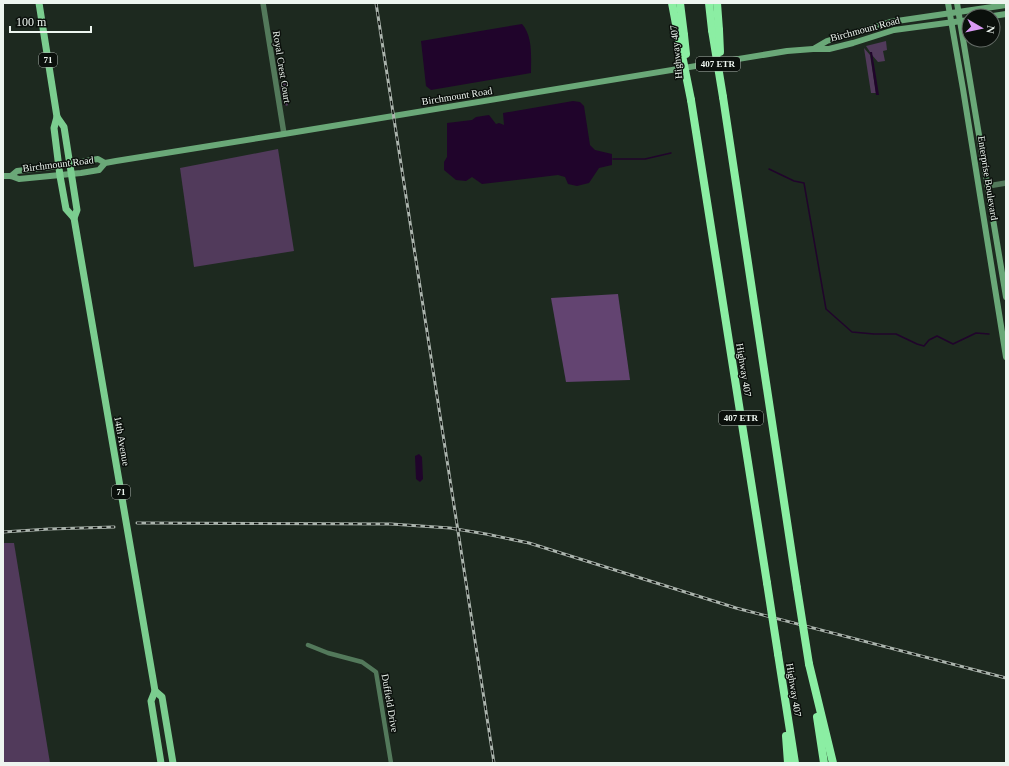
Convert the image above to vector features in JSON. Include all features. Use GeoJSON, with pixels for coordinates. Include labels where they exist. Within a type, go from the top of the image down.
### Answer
{"type":"FeatureCollection","features":[{"type":"Feature","properties":{"kind":"highway"},"geometry":{"type":"LineString","coordinates":[[672,3],[681,35]]}},
{"type":"Feature","properties":{"kind":"highway","name":"Highway 407"},"geometry":{"type":"LineString","coordinates":[[680,3],[681,35],[795,763]]}},
{"type":"Feature","properties":{"kind":"highway","name":"Highway 407"},"geometry":{"type":"LineString","coordinates":[[709,3],[716,30],[723,97],[824,763]]}},
{"type":"Feature","properties":{"kind":"highway"},"geometry":{"type":"LineString","coordinates":[[716,30],[717,3]]}},
{"type":"Feature","properties":{"kind":"highway"},"geometry":{"type":"LineString","coordinates":[[778,654],[788,763]]}},
{"type":"Feature","properties":{"kind":"highway"},"geometry":{"type":"LineString","coordinates":[[809,664],[833,763]]}},
{"type":"Feature","properties":{"kind":"main road","name":"14th Avenue"},"geometry":{"type":"LineString","coordinates":[[40,3],[57,117],[54,128],[58,166],[66,209],[74,218]]}},
{"type":"Feature","properties":{"kind":"main road","name":"Enterprise Boulevard"},"geometry":{"type":"LineString","coordinates":[[948,3],[1006,357]]}},
{"type":"Feature","properties":{"kind":"main road","name":"Enterprise Boulevard"},"geometry":{"type":"LineString","coordinates":[[957,3],[1006,297]]}},
{"type":"Feature","properties":{"kind":"main road","name":"Birchmount Road"},"geometry":{"type":"LineString","coordinates":[[813,48],[827,41],[890,22],[1006,5]]}},
{"type":"Feature","properties":{"kind":"main road","name":"Birchmount Road"},"geometry":{"type":"LineString","coordinates":[[11,176],[17,171],[98,159],[105,163],[787,51],[813,48],[829,49],[853,44],[894,30],[960,21]]}},
{"type":"Feature","properties":{"kind":"main road","name":"14th Avenue"},"geometry":{"type":"LineString","coordinates":[[57,117],[64,126],[77,210],[74,218],[155,691],[151,701],[161,763]]}},
{"type":"Feature","properties":{"kind":"main road","name":"Birchmount Road"},"geometry":{"type":"LineString","coordinates":[[3,176],[11,176],[18,179],[60,176],[99,170],[105,163]]}},
{"type":"Feature","properties":{"kind":"main road","name":"14th Avenue"},"geometry":{"type":"LineString","coordinates":[[155,691],[162,697],[173,763]]}},
{"type":"Feature","properties":{"kind":"street","name":"Royal Crest Court"},"geometry":{"type":"LineString","coordinates":[[262,3],[284,134]]}},
{"type":"Feature","properties":{"kind":"street"},"geometry":{"type":"LineString","coordinates":[[979,187],[1006,183]]}},
{"type":"Feature","properties":{"kind":"street","name":"Duffield Drive"},"geometry":{"type":"LineString","coordinates":[[308,645],[328,653],[362,662],[376,672],[391,763]]}},
{"type":"Feature","properties":{"kind":"shaded area"},"geometry":{"type":"Polygon","coordinates":[[[522,24],[526,29],[530,41],[531,73],[431,90],[426,86],[421,41],[522,24]]]}},
{"type":"Feature","properties":{"kind":"shaded area"},"geometry":{"type":"Polygon","coordinates":[[[886,41],[887,50],[883,51],[885,61],[878,62],[866,46],[886,41]]]}},
{"type":"Feature","properties":{"kind":"shaded area"},"geometry":{"type":"Polygon","coordinates":[[[864,48],[870,55],[876,93],[871,93],[864,48]]]}},
{"type":"Feature","properties":{"kind":"shaded area"},"geometry":{"type":"Polygon","coordinates":[[[870,52],[872,52],[879,95],[876,95],[870,52]]]}},
{"type":"Feature","properties":{"kind":"shaded area"},"geometry":{"type":"Polygon","coordinates":[[[283,81],[286,84],[289,103],[287,106],[283,104],[280,85],[283,81]]]}},
{"type":"Feature","properties":{"kind":"shaded area"},"geometry":{"type":"Polygon","coordinates":[[[573,101],[580,102],[584,106],[590,145],[595,150],[612,154],[612,165],[599,168],[589,183],[577,186],[568,184],[565,177],[558,175],[482,184],[472,177],[466,181],[456,180],[444,170],[444,162],[447,157],[447,123],[472,120],[476,117],[489,115],[496,124],[499,123],[504,125],[503,113],[573,101]]]}},
{"type":"Feature","properties":{"kind":"shaded area"},"geometry":{"type":"Polygon","coordinates":[[[278,149],[294,251],[194,267],[180,168],[278,149]]]}},
{"type":"Feature","properties":{"kind":"shaded area"},"geometry":{"type":"Polygon","coordinates":[[[618,294],[630,380],[566,382],[551,298],[618,294]]]}},
{"type":"Feature","properties":{"kind":"shaded area"},"geometry":{"type":"Polygon","coordinates":[[[419,454],[422,457],[423,479],[420,482],[416,479],[415,456],[419,454]]]}},
{"type":"Feature","properties":{"kind":"shaded area"},"geometry":{"type":"Polygon","coordinates":[[[3,543],[14,543],[50,763],[3,763],[3,543]]]}},
{"type":"Feature","properties":{"kind":"waterway"},"geometry":{"type":"LineString","coordinates":[[613,159],[645,159],[671,153]]}},
{"type":"Feature","properties":{"kind":"waterway"},"geometry":{"type":"LineString","coordinates":[[769,169],[794,181],[804,183],[826,309],[852,332],[896,334],[924,346],[929,340],[937,336],[953,344],[976,333],[989,334]]}},
{"type":"Feature","properties":{"kind":"railway"},"geometry":{"type":"LineString","coordinates":[[376,3],[494,763]]}},
{"type":"Feature","properties":{"kind":"railway"},"geometry":{"type":"LineString","coordinates":[[137,523],[391,524],[450,528],[486,534],[529,543],[736,608],[1006,678]]}},
{"type":"Feature","properties":{"kind":"railway"},"geometry":{"type":"LineString","coordinates":[[3,532],[114,527]]}}]}
